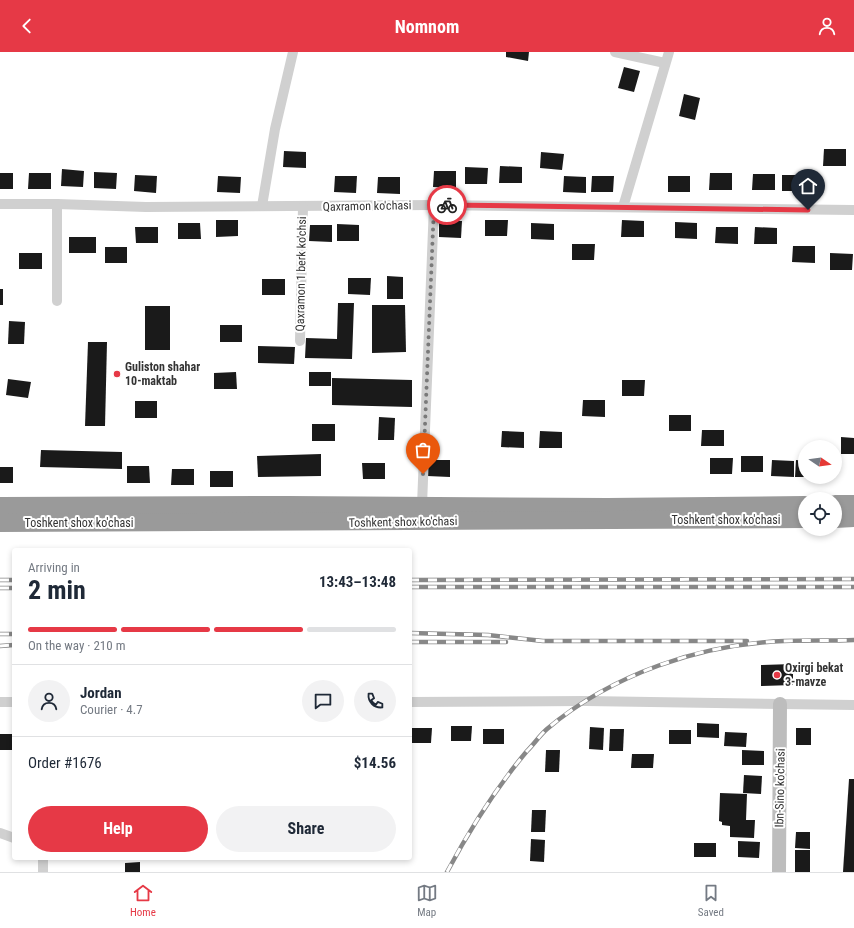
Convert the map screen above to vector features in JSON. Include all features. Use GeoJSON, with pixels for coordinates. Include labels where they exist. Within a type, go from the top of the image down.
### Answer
{"type":"FeatureCollection","features":[{"type":"Feature","properties":{"kind":"highway"},"geometry":{"type":"LineString","coordinates":[[842,504],[854,504]]}},
{"type":"Feature","properties":{"kind":"highway","name":"Toshkent shox ko'chasi"},"geometry":{"type":"LineString","coordinates":[[0,506],[422,505],[798,520]]}},
{"type":"Feature","properties":{"kind":"highway","name":"Toshkent shox ko'chasi"},"geometry":{"type":"LineString","coordinates":[[0,523],[280,523],[798,505]]}},
{"type":"Feature","properties":{"kind":"highway"},"geometry":{"type":"LineString","coordinates":[[842,519],[854,518]]}},
{"type":"Feature","properties":{"kind":"main road","name":"Ibn-Sino ko'chasi"},"geometry":{"type":"LineString","coordinates":[[779,872],[780,704]]}},
{"type":"Feature","properties":{"kind":"street"},"geometry":{"type":"LineString","coordinates":[[262,206],[275,129],[293,52]]}},
{"type":"Feature","properties":{"kind":"street"},"geometry":{"type":"LineString","coordinates":[[615,52],[665,63]]}},
{"type":"Feature","properties":{"kind":"street"},"geometry":{"type":"LineString","coordinates":[[623,207],[668,52]]}},
{"type":"Feature","properties":{"kind":"street","name":"Qaxramon ko'chasi"},"geometry":{"type":"LineString","coordinates":[[0,204],[146,207],[434,205],[854,210]]}},
{"type":"Feature","properties":{"kind":"street"},"geometry":{"type":"LineString","coordinates":[[57,204],[57,301]]}},
{"type":"Feature","properties":{"kind":"street"},"geometry":{"type":"LineString","coordinates":[[422,505],[434,205]]}},
{"type":"Feature","properties":{"kind":"street","name":"Qaxramon 1 berk ko'chsi"},"geometry":{"type":"LineString","coordinates":[[300,341],[303,207]]}},
{"type":"Feature","properties":{"kind":"street"},"geometry":{"type":"LineString","coordinates":[[412,702],[586,701],[854,705]]}},
{"type":"Feature","properties":{"kind":"street"},"geometry":{"type":"LineString","coordinates":[[0,702],[12,702]]}},
{"type":"Feature","properties":{"kind":"street"},"geometry":{"type":"LineString","coordinates":[[0,833],[12,837]]}},
{"type":"Feature","properties":{"kind":"street"},"geometry":{"type":"LineString","coordinates":[[43,860],[43,872]]}},
{"type":"Feature","properties":{"kind":"building"},"geometry":{"type":"Polygon","coordinates":[[[506,52],[529,52],[528,61],[506,57],[506,52]]]}},
{"type":"Feature","properties":{"kind":"building"},"geometry":{"type":"Polygon","coordinates":[[[624,67],[640,71],[634,92],[618,88],[624,67]]]}},
{"type":"Feature","properties":{"kind":"building"},"geometry":{"type":"Polygon","coordinates":[[[684,94],[700,98],[695,120],[679,116],[684,94]]]}},
{"type":"Feature","properties":{"kind":"building"},"geometry":{"type":"Polygon","coordinates":[[[824,149],[846,149],[846,166],[823,166],[824,149]]]}},
{"type":"Feature","properties":{"kind":"building"},"geometry":{"type":"Polygon","coordinates":[[[284,151],[306,152],[306,168],[283,167],[284,151]]]}},
{"type":"Feature","properties":{"kind":"building"},"geometry":{"type":"Polygon","coordinates":[[[541,152],[564,154],[562,170],[540,168],[541,152]]]}},
{"type":"Feature","properties":{"kind":"building"},"geometry":{"type":"Polygon","coordinates":[[[500,166],[522,167],[522,183],[499,183],[500,166]]]}},
{"type":"Feature","properties":{"kind":"building"},"geometry":{"type":"Polygon","coordinates":[[[465,167],[488,168],[487,184],[465,184],[465,167]]]}},
{"type":"Feature","properties":{"kind":"building"},"geometry":{"type":"Polygon","coordinates":[[[62,169],[84,171],[83,187],[61,186],[62,169]]]}},
{"type":"Feature","properties":{"kind":"building"},"geometry":{"type":"Polygon","coordinates":[[[434,171],[456,171],[456,188],[433,187],[434,171]]]}},
{"type":"Feature","properties":{"kind":"building"},"geometry":{"type":"Polygon","coordinates":[[[94,172],[117,173],[116,189],[94,188],[94,172]]]}},
{"type":"Feature","properties":{"kind":"building"},"geometry":{"type":"Polygon","coordinates":[[[0,173],[13,173],[13,189],[0,189],[0,173]]]}},
{"type":"Feature","properties":{"kind":"building"},"geometry":{"type":"Polygon","coordinates":[[[29,173],[51,173],[51,189],[28,189],[29,173]]]}},
{"type":"Feature","properties":{"kind":"building"},"geometry":{"type":"Polygon","coordinates":[[[710,173],[732,173],[732,190],[709,190],[710,173]]]}},
{"type":"Feature","properties":{"kind":"building"},"geometry":{"type":"Polygon","coordinates":[[[753,174],[775,174],[775,190],[752,190],[753,174]]]}},
{"type":"Feature","properties":{"kind":"building"},"geometry":{"type":"Polygon","coordinates":[[[135,175],[157,176],[156,193],[134,191],[135,175]]]}},
{"type":"Feature","properties":{"kind":"building"},"geometry":{"type":"Polygon","coordinates":[[[782,175],[805,175],[805,191],[782,191],[782,175]]]}},
{"type":"Feature","properties":{"kind":"building"},"geometry":{"type":"Polygon","coordinates":[[[218,176],[241,177],[240,193],[217,192],[218,176]]]}},
{"type":"Feature","properties":{"kind":"building"},"geometry":{"type":"Polygon","coordinates":[[[335,176],[357,176],[356,193],[334,192],[335,176]]]}},
{"type":"Feature","properties":{"kind":"building"},"geometry":{"type":"Polygon","coordinates":[[[564,176],[586,177],[586,193],[563,192],[564,176]]]}},
{"type":"Feature","properties":{"kind":"building"},"geometry":{"type":"Polygon","coordinates":[[[592,176],[614,176],[613,192],[591,192],[592,176]]]}},
{"type":"Feature","properties":{"kind":"building"},"geometry":{"type":"Polygon","coordinates":[[[668,176],[690,176],[690,192],[668,192],[668,176]]]}},
{"type":"Feature","properties":{"kind":"building"},"geometry":{"type":"Polygon","coordinates":[[[378,177],[400,177],[400,194],[377,193],[378,177]]]}},
{"type":"Feature","properties":{"kind":"building"},"geometry":{"type":"Polygon","coordinates":[[[216,220],[238,220],[238,236],[216,237],[216,220]]]}},
{"type":"Feature","properties":{"kind":"building"},"geometry":{"type":"Polygon","coordinates":[[[485,220],[508,220],[507,236],[485,236],[485,220]]]}},
{"type":"Feature","properties":{"kind":"building"},"geometry":{"type":"Polygon","coordinates":[[[622,220],[644,221],[644,237],[621,237],[622,220]]]}},
{"type":"Feature","properties":{"kind":"building"},"geometry":{"type":"Polygon","coordinates":[[[439,221],[462,221],[461,238],[439,237],[439,221]]]}},
{"type":"Feature","properties":{"kind":"building"},"geometry":{"type":"Polygon","coordinates":[[[675,222],[697,223],[697,239],[675,238],[675,222]]]}},
{"type":"Feature","properties":{"kind":"building"},"geometry":{"type":"Polygon","coordinates":[[[178,223],[200,223],[201,239],[178,239],[178,223]]]}},
{"type":"Feature","properties":{"kind":"building"},"geometry":{"type":"Polygon","coordinates":[[[531,223],[554,224],[554,240],[531,239],[531,223]]]}},
{"type":"Feature","properties":{"kind":"building"},"geometry":{"type":"Polygon","coordinates":[[[337,224],[359,225],[359,241],[337,241],[337,224]]]}},
{"type":"Feature","properties":{"kind":"building"},"geometry":{"type":"Polygon","coordinates":[[[310,225],[332,225],[332,242],[309,241],[310,225]]]}},
{"type":"Feature","properties":{"kind":"building"},"geometry":{"type":"Polygon","coordinates":[[[135,227],[158,227],[158,243],[136,243],[135,227]]]}},
{"type":"Feature","properties":{"kind":"building"},"geometry":{"type":"Polygon","coordinates":[[[716,227],[738,227],[738,244],[715,243],[716,227]]]}},
{"type":"Feature","properties":{"kind":"building"},"geometry":{"type":"Polygon","coordinates":[[[755,227],[777,228],[777,244],[754,244],[755,227]]]}},
{"type":"Feature","properties":{"kind":"building"},"geometry":{"type":"Polygon","coordinates":[[[69,237],[96,237],[96,253],[69,253],[69,237]]]}},
{"type":"Feature","properties":{"kind":"building"},"geometry":{"type":"Polygon","coordinates":[[[572,244],[595,244],[594,260],[572,260],[572,244]]]}},
{"type":"Feature","properties":{"kind":"building"},"geometry":{"type":"Polygon","coordinates":[[[793,246],[815,246],[815,263],[792,262],[793,246]]]}},
{"type":"Feature","properties":{"kind":"building"},"geometry":{"type":"Polygon","coordinates":[[[105,247],[127,247],[127,263],[105,263],[105,247]]]}},
{"type":"Feature","properties":{"kind":"building"},"geometry":{"type":"Polygon","coordinates":[[[19,253],[42,253],[42,269],[19,269],[19,253]]]}},
{"type":"Feature","properties":{"kind":"building"},"geometry":{"type":"Polygon","coordinates":[[[830,253],[853,254],[852,270],[830,270],[830,253]]]}},
{"type":"Feature","properties":{"kind":"building"},"geometry":{"type":"Polygon","coordinates":[[[387,276],[403,277],[403,299],[387,299],[387,276]]]}},
{"type":"Feature","properties":{"kind":"building"},"geometry":{"type":"Polygon","coordinates":[[[348,278],[371,278],[370,295],[348,294],[348,278]]]}},
{"type":"Feature","properties":{"kind":"building"},"geometry":{"type":"Polygon","coordinates":[[[262,279],[285,279],[285,295],[262,295],[262,279]]]}},
{"type":"Feature","properties":{"kind":"building"},"geometry":{"type":"Polygon","coordinates":[[[0,289],[3,289],[3,305],[0,305],[0,289]]]}},
{"type":"Feature","properties":{"kind":"building"},"geometry":{"type":"Polygon","coordinates":[[[338,303],[354,303],[352,359],[305,358],[306,338],[337,339],[338,303]]]}},
{"type":"Feature","properties":{"kind":"building"},"geometry":{"type":"Polygon","coordinates":[[[372,305],[405,305],[406,352],[372,353],[372,305]]]}},
{"type":"Feature","properties":{"kind":"building"},"geometry":{"type":"Polygon","coordinates":[[[145,306],[170,306],[170,350],[145,350],[145,306]]]}},
{"type":"Feature","properties":{"kind":"building"},"geometry":{"type":"Polygon","coordinates":[[[9,321],[25,322],[24,344],[8,344],[9,321]]]}},
{"type":"Feature","properties":{"kind":"building"},"geometry":{"type":"Polygon","coordinates":[[[220,325],[242,325],[242,342],[220,342],[220,325]]]}},
{"type":"Feature","properties":{"kind":"building"},"geometry":{"type":"Polygon","coordinates":[[[88,342],[107,342],[105,426],[85,426],[88,342]]]}},
{"type":"Feature","properties":{"kind":"building"},"geometry":{"type":"Polygon","coordinates":[[[258,346],[295,347],[294,364],[258,363],[258,346]]]}},
{"type":"Feature","properties":{"kind":"building"},"geometry":{"type":"Polygon","coordinates":[[[236,372],[237,389],[214,389],[214,373],[236,372]]]}},
{"type":"Feature","properties":{"kind":"building"},"geometry":{"type":"Polygon","coordinates":[[[309,372],[331,372],[331,386],[309,386],[309,372]]]}},
{"type":"Feature","properties":{"kind":"building"},"geometry":{"type":"Polygon","coordinates":[[[332,378],[412,380],[412,407],[332,405],[332,378]]]}},
{"type":"Feature","properties":{"kind":"building"},"geometry":{"type":"Polygon","coordinates":[[[8,379],[31,382],[28,398],[6,395],[8,379]]]}},
{"type":"Feature","properties":{"kind":"building"},"geometry":{"type":"Polygon","coordinates":[[[622,380],[645,380],[644,396],[622,396],[622,380]]]}},
{"type":"Feature","properties":{"kind":"building"},"geometry":{"type":"Polygon","coordinates":[[[583,400],[605,400],[605,417],[582,416],[583,400]]]}},
{"type":"Feature","properties":{"kind":"building"},"geometry":{"type":"Polygon","coordinates":[[[135,401],[157,401],[157,418],[135,418],[135,401]]]}},
{"type":"Feature","properties":{"kind":"building"},"geometry":{"type":"Polygon","coordinates":[[[669,415],[691,415],[691,431],[669,431],[669,415]]]}},
{"type":"Feature","properties":{"kind":"building"},"geometry":{"type":"Polygon","coordinates":[[[379,417],[395,418],[394,440],[378,440],[379,417]]]}},
{"type":"Feature","properties":{"kind":"building"},"geometry":{"type":"Polygon","coordinates":[[[312,424],[335,424],[335,441],[312,441],[312,424]]]}},
{"type":"Feature","properties":{"kind":"building"},"geometry":{"type":"Polygon","coordinates":[[[702,430],[724,430],[724,446],[701,446],[702,430]]]}},
{"type":"Feature","properties":{"kind":"building"},"geometry":{"type":"Polygon","coordinates":[[[502,431],[524,432],[524,448],[501,447],[502,431]]]}},
{"type":"Feature","properties":{"kind":"building"},"geometry":{"type":"Polygon","coordinates":[[[540,431],[562,432],[562,448],[539,448],[540,431]]]}},
{"type":"Feature","properties":{"kind":"building"},"geometry":{"type":"Polygon","coordinates":[[[841,437],[854,438],[854,454],[842,454],[841,437]]]}},
{"type":"Feature","properties":{"kind":"building"},"geometry":{"type":"Polygon","coordinates":[[[41,450],[122,452],[122,469],[40,467],[41,450]]]}},
{"type":"Feature","properties":{"kind":"building"},"geometry":{"type":"Polygon","coordinates":[[[321,454],[321,476],[258,477],[257,456],[321,454]]]}},
{"type":"Feature","properties":{"kind":"building"},"geometry":{"type":"Polygon","coordinates":[[[741,456],[763,456],[763,472],[741,472],[741,456]]]}},
{"type":"Feature","properties":{"kind":"building"},"geometry":{"type":"Polygon","coordinates":[[[710,458],[733,458],[732,474],[710,474],[710,458]]]}},
{"type":"Feature","properties":{"kind":"building"},"geometry":{"type":"Polygon","coordinates":[[[428,460],[450,460],[450,477],[427,476],[428,460]]]}},
{"type":"Feature","properties":{"kind":"building"},"geometry":{"type":"Polygon","coordinates":[[[772,460],[794,461],[794,477],[771,476],[772,460]]]}},
{"type":"Feature","properties":{"kind":"building"},"geometry":{"type":"Polygon","coordinates":[[[796,460],[798,460],[798,477],[795,477],[796,460]]]}},
{"type":"Feature","properties":{"kind":"building"},"geometry":{"type":"Polygon","coordinates":[[[362,463],[385,463],[385,479],[363,479],[362,463]]]}},
{"type":"Feature","properties":{"kind":"building"},"geometry":{"type":"Polygon","coordinates":[[[127,466],[149,466],[150,483],[127,483],[127,466]]]}},
{"type":"Feature","properties":{"kind":"building"},"geometry":{"type":"Polygon","coordinates":[[[0,467],[13,467],[13,483],[0,483],[0,467]]]}},
{"type":"Feature","properties":{"kind":"building"},"geometry":{"type":"Polygon","coordinates":[[[172,469],[194,469],[194,485],[171,485],[172,469]]]}},
{"type":"Feature","properties":{"kind":"building"},"geometry":{"type":"Polygon","coordinates":[[[210,471],[233,471],[233,487],[210,487],[210,471]]]}},
{"type":"Feature","properties":{"kind":"building","name":"Oxirgi bekat 3-mavze"},"geometry":{"type":"Polygon","coordinates":[[[793,664],[793,685],[761,686],[761,665],[793,664]]]}},
{"type":"Feature","properties":{"kind":"building"},"geometry":{"type":"Polygon","coordinates":[[[697,723],[719,724],[719,738],[697,737],[697,723]]]}},
{"type":"Feature","properties":{"kind":"building"},"geometry":{"type":"Polygon","coordinates":[[[451,726],[472,726],[471,741],[451,741],[451,726]]]}},
{"type":"Feature","properties":{"kind":"building"},"geometry":{"type":"Polygon","coordinates":[[[590,727],[604,728],[603,750],[589,749],[590,727]]]}},
{"type":"Feature","properties":{"kind":"building"},"geometry":{"type":"Polygon","coordinates":[[[412,728],[432,728],[431,743],[412,743],[412,728]]]}},
{"type":"Feature","properties":{"kind":"building"},"geometry":{"type":"Polygon","coordinates":[[[796,728],[811,728],[811,745],[796,745],[796,728]]]}},
{"type":"Feature","properties":{"kind":"building"},"geometry":{"type":"Polygon","coordinates":[[[483,729],[504,729],[504,744],[483,744],[483,729]]]}},
{"type":"Feature","properties":{"kind":"building"},"geometry":{"type":"Polygon","coordinates":[[[610,729],[624,729],[623,751],[609,751],[610,729]]]}},
{"type":"Feature","properties":{"kind":"building"},"geometry":{"type":"Polygon","coordinates":[[[669,730],[691,730],[691,744],[669,744],[669,730]]]}},
{"type":"Feature","properties":{"kind":"building"},"geometry":{"type":"Polygon","coordinates":[[[725,732],[747,733],[746,747],[724,746],[725,732]]]}},
{"type":"Feature","properties":{"kind":"building"},"geometry":{"type":"Polygon","coordinates":[[[0,734],[12,734],[12,750],[0,750],[0,734]]]}},
{"type":"Feature","properties":{"kind":"building"},"geometry":{"type":"Polygon","coordinates":[[[546,750],[560,750],[559,772],[545,772],[546,750]]]}},
{"type":"Feature","properties":{"kind":"building"},"geometry":{"type":"Polygon","coordinates":[[[742,750],[764,751],[764,765],[742,765],[742,750]]]}},
{"type":"Feature","properties":{"kind":"building"},"geometry":{"type":"Polygon","coordinates":[[[632,754],[654,754],[653,768],[631,768],[632,754]]]}},
{"type":"Feature","properties":{"kind":"building"},"geometry":{"type":"Polygon","coordinates":[[[744,775],[762,776],[761,794],[743,793],[744,775]]]}},
{"type":"Feature","properties":{"kind":"building"},"geometry":{"type":"Polygon","coordinates":[[[849,779],[854,779],[854,872],[843,872],[849,779]]]}},
{"type":"Feature","properties":{"kind":"building"},"geometry":{"type":"Polygon","coordinates":[[[720,793],[747,794],[746,820],[755,820],[754,838],[730,837],[730,826],[722,825],[722,822],[719,821],[720,793]]]}},
{"type":"Feature","properties":{"kind":"building"},"geometry":{"type":"Polygon","coordinates":[[[532,810],[546,810],[545,832],[531,832],[532,810]]]}},
{"type":"Feature","properties":{"kind":"building"},"geometry":{"type":"Polygon","coordinates":[[[796,832],[810,832],[810,849],[795,848],[796,832]]]}},
{"type":"Feature","properties":{"kind":"building"},"geometry":{"type":"Polygon","coordinates":[[[531,839],[545,840],[544,862],[530,861],[531,839]]]}},
{"type":"Feature","properties":{"kind":"building"},"geometry":{"type":"Polygon","coordinates":[[[738,841],[760,842],[759,858],[738,857],[738,841]]]}},
{"type":"Feature","properties":{"kind":"building"},"geometry":{"type":"Polygon","coordinates":[[[694,843],[716,843],[716,857],[694,857],[694,843]]]}},
{"type":"Feature","properties":{"kind":"building"},"geometry":{"type":"Polygon","coordinates":[[[795,850],[810,850],[810,872],[795,872],[795,850]]]}},
{"type":"Feature","properties":{"kind":"building"},"geometry":{"type":"Polygon","coordinates":[[[140,862],[140,872],[125,872],[125,863],[140,862]]]}},
{"type":"Feature","properties":{"kind":"railway"},"geometry":{"type":"LineString","coordinates":[[412,580],[854,579]]}},
{"type":"Feature","properties":{"kind":"railway"},"geometry":{"type":"LineString","coordinates":[[0,580],[12,580]]}},
{"type":"Feature","properties":{"kind":"railway"},"geometry":{"type":"LineString","coordinates":[[412,587],[854,587]]}},
{"type":"Feature","properties":{"kind":"railway"},"geometry":{"type":"LineString","coordinates":[[0,588],[12,588]]}},
{"type":"Feature","properties":{"kind":"railway"},"geometry":{"type":"LineString","coordinates":[[412,633],[488,635],[543,641],[747,641]]}},
{"type":"Feature","properties":{"kind":"railway"},"geometry":{"type":"LineString","coordinates":[[0,634],[12,634]]}},
{"type":"Feature","properties":{"kind":"railway"},"geometry":{"type":"LineString","coordinates":[[447,872],[484,809],[527,751],[547,729],[572,710],[600,692],[659,666],[721,648],[753,643],[784,641],[854,640]]}},
{"type":"Feature","properties":{"kind":"railway"},"geometry":{"type":"LineString","coordinates":[[412,642],[506,642]]}},
{"type":"Feature","properties":{"kind":"railway"},"geometry":{"type":"LineString","coordinates":[[0,646],[12,645]]}},
{"type":"Feature","properties":{"kind":"way so far"},"geometry":{"type":"LineString","coordinates":[[423,474],[434,205],[447,205]]}},
{"type":"Feature","properties":{"kind":"place","name":"Guliston shahar 10-maktab"},"geometry":{"type":"Point","coordinates":[117,374]}},
{"type":"Feature","properties":{"kind":"place","name":"Oxirgi bekat 3-mavze"},"geometry":{"type":"Point","coordinates":[777,675]}},
{"type":"Feature","properties":{"kind":"route"},"geometry":{"type":"LineString","coordinates":[[447,205],[607,206],[808,210]]}}]}
